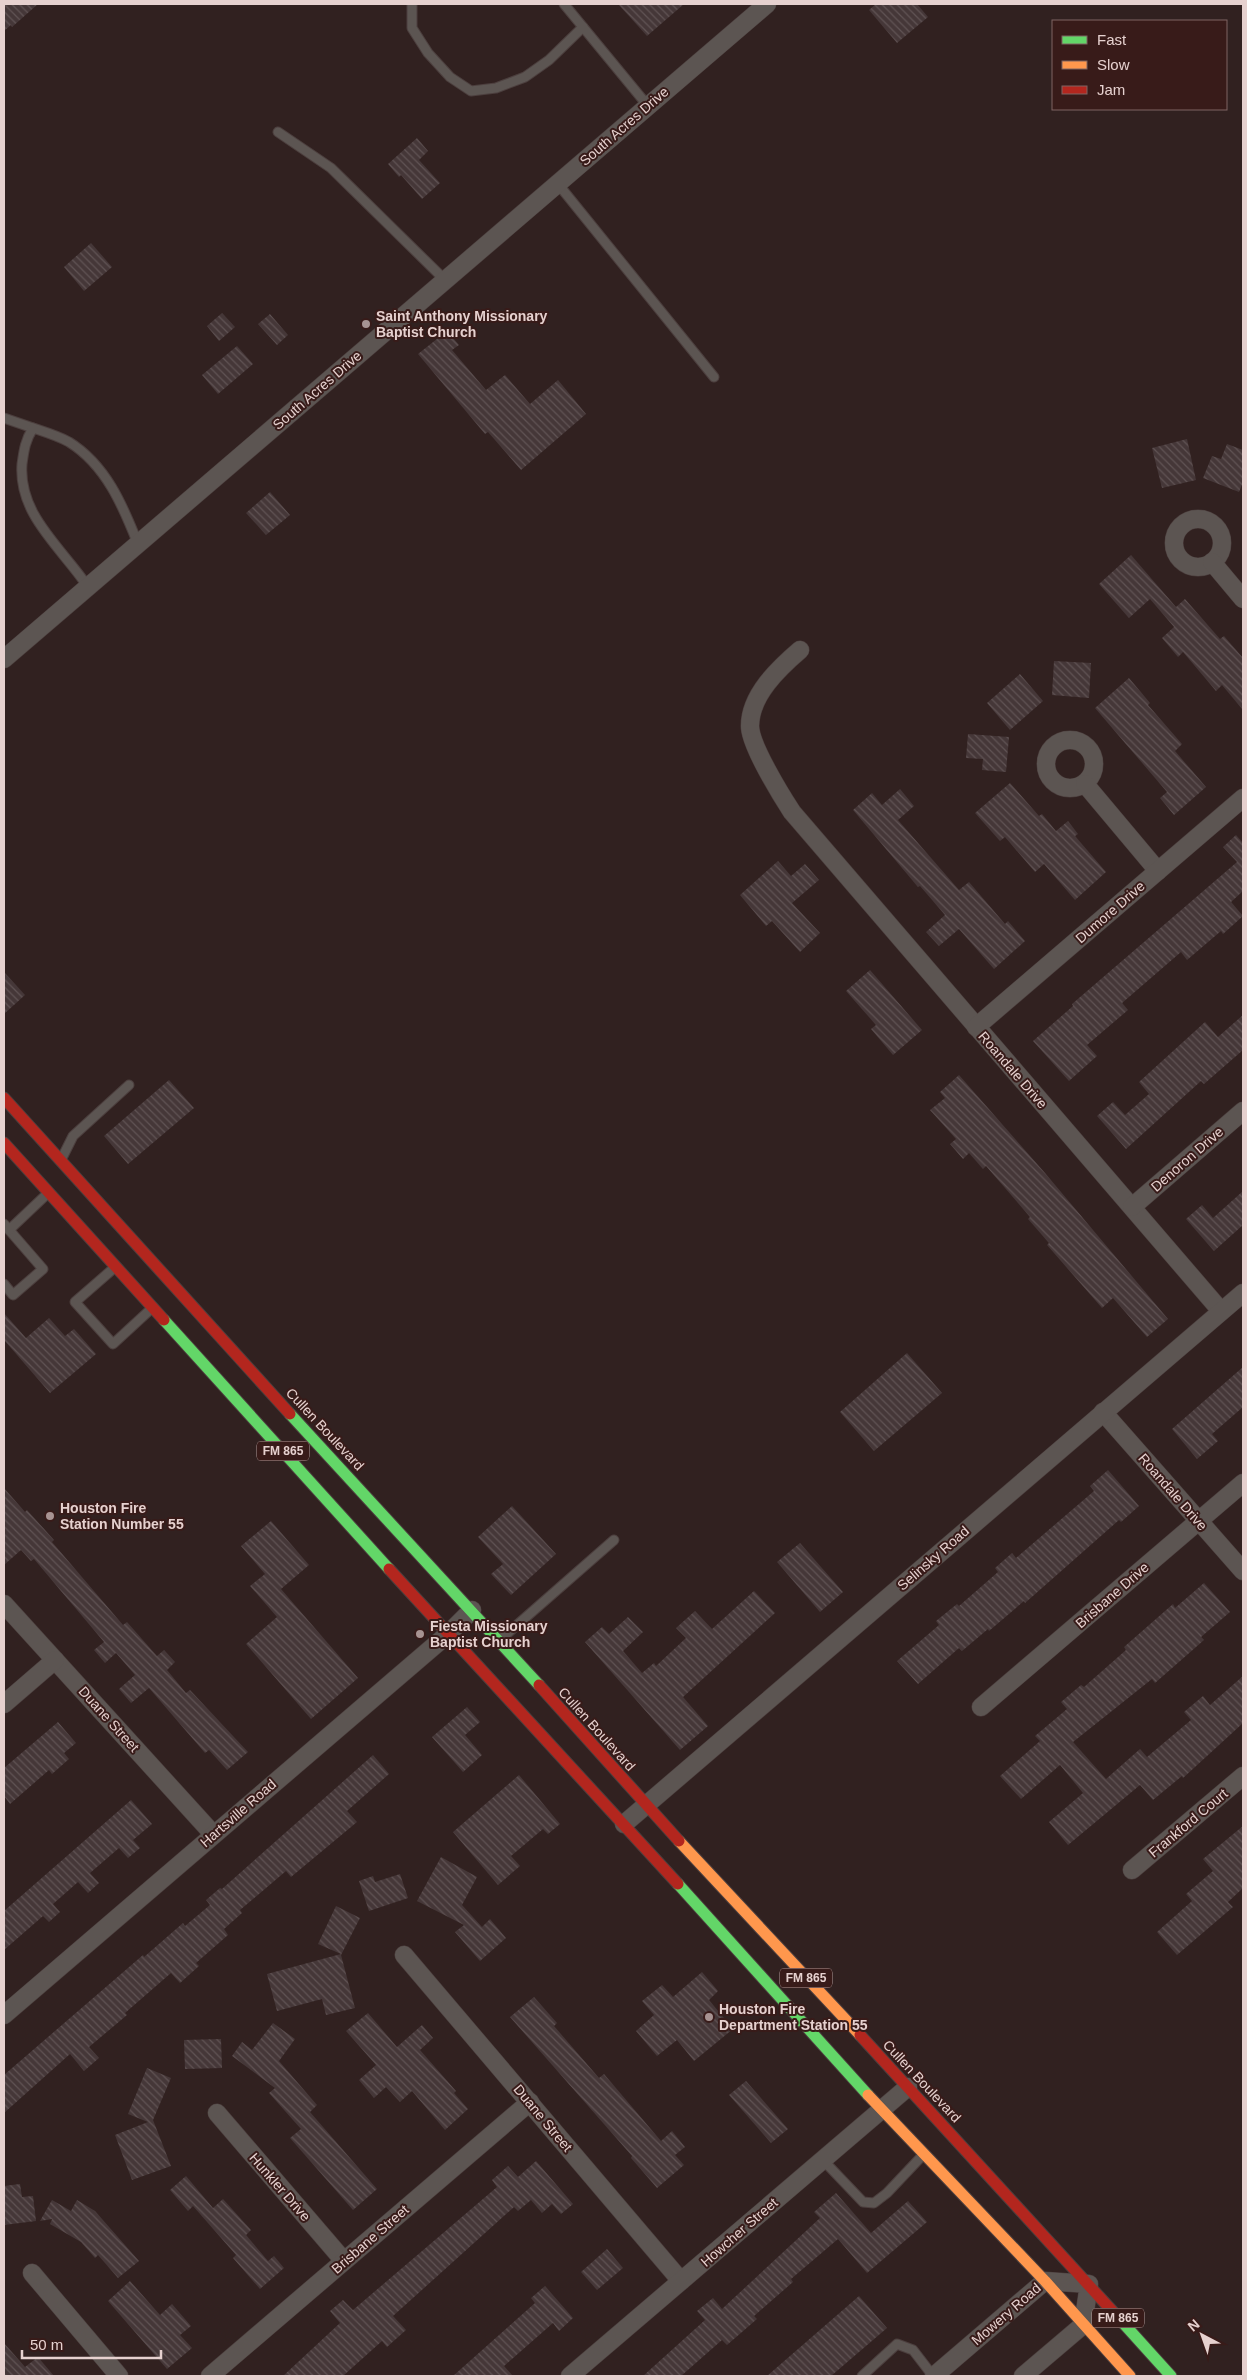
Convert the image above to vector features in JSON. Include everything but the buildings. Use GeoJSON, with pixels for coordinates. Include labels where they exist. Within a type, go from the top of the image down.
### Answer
{"type":"FeatureCollection","features":[{"type":"Feature","properties":{"kind":"main road","name":"Cullen Boulevard"},"geometry":{"type":"LineString","coordinates":[[4,1098],[317,1444],[472,1610],[646,1805],[908,2087],[1171,2376]]}},
{"type":"Feature","properties":{"kind":"main road","name":"FM 865"},"geometry":{"type":"LineString","coordinates":[[4,1143],[448,1634],[624,1824],[761,1963],[881,2110],[1045,2281],[1083,2326],[1130,2376]]}},
{"type":"Feature","properties":{"kind":"main road"},"geometry":{"type":"LineString","coordinates":[[145,1298],[168,1278]]}},
{"type":"Feature","properties":{"kind":"main road"},"geometry":{"type":"LineString","coordinates":[[294,1464],[317,1444]]}},
{"type":"Feature","properties":{"kind":"main road"},"geometry":{"type":"LineString","coordinates":[[761,1963],[779,1948]]}},
{"type":"Feature","properties":{"kind":"street","name":"South Acres Drive"},"geometry":{"type":"LineString","coordinates":[[4,659],[767,4]]}},
{"type":"Feature","properties":{"kind":"street"},"geometry":{"type":"LineString","coordinates":[[1212,562],[1243,599]]}},
{"type":"Feature","properties":{"kind":"street","name":"Roandale Drive"},"geometry":{"type":"LineString","coordinates":[[800,650],[780,667],[764,687],[754,708],[750,726],[759,752],[776,787],[805,828],[1221,1311]]}},
{"type":"Feature","properties":{"kind":"street"},"geometry":{"type":"LineString","coordinates":[[1085,784],[1158,871]]}},
{"type":"Feature","properties":{"kind":"street","name":"Dumore Drive"},"geometry":{"type":"LineString","coordinates":[[976,1027],[1243,798]]}},
{"type":"Feature","properties":{"kind":"street","name":"Denoron Drive"},"geometry":{"type":"LineString","coordinates":[[1132,1207],[1243,1111]]}},
{"type":"Feature","properties":{"kind":"street","name":"Selinsky Road"},"geometry":{"type":"LineString","coordinates":[[624,1824],[1243,1293]]}},
{"type":"Feature","properties":{"kind":"street","name":"Roandale Drive"},"geometry":{"type":"LineString","coordinates":[[1103,1412],[1243,1571]]}},
{"type":"Feature","properties":{"kind":"street","name":"Brisbane Drive"},"geometry":{"type":"LineString","coordinates":[[981,1706],[1243,1483]]}},
{"type":"Feature","properties":{"kind":"street","name":"Duane Street"},"geometry":{"type":"LineString","coordinates":[[4,1604],[213,1834]]}},
{"type":"Feature","properties":{"kind":"street","name":"Hartsville Road"},"geometry":{"type":"LineString","coordinates":[[4,2014],[448,1634],[472,1610]]}},
{"type":"Feature","properties":{"kind":"street"},"geometry":{"type":"LineString","coordinates":[[4,1704],[55,1660]]}},
{"type":"Feature","properties":{"kind":"street","name":"Frankford Court"},"geometry":{"type":"LineString","coordinates":[[1132,1870],[1243,1776]]}},
{"type":"Feature","properties":{"kind":"street","name":"Duane Street"},"geometry":{"type":"LineString","coordinates":[[404,1955],[681,2281]]}},
{"type":"Feature","properties":{"kind":"street","name":"Howcher Street"},"geometry":{"type":"LineString","coordinates":[[570,2376],[908,2087]]}},
{"type":"Feature","properties":{"kind":"street","name":"Brisbane Street"},"geometry":{"type":"LineString","coordinates":[[210,2376],[530,2102]]}},
{"type":"Feature","properties":{"kind":"street","name":"Hunkler Drive"},"geometry":{"type":"LineString","coordinates":[[216,2113],[344,2261]]}},
{"type":"Feature","properties":{"kind":"street"},"geometry":{"type":"LineString","coordinates":[[32,2272],[119,2376]]}},
{"type":"Feature","properties":{"kind":"street","name":"Mowery Road"},"geometry":{"type":"LineString","coordinates":[[933,2376],[1045,2281],[1089,2284]]}},
{"type":"Feature","properties":{"kind":"street"},"geometry":{"type":"LineString","coordinates":[[1023,2376],[1083,2326],[1089,2284]]}},
{"type":"Feature","properties":{"kind":"lane"},"geometry":{"type":"LineString","coordinates":[[412,4],[412,28],[428,54],[450,77],[471,91],[496,88],[525,77],[549,60],[583,27]]}},
{"type":"Feature","properties":{"kind":"lane"},"geometry":{"type":"LineString","coordinates":[[564,4],[648,106]]}},
{"type":"Feature","properties":{"kind":"lane"},"geometry":{"type":"LineString","coordinates":[[278,132],[331,168],[446,280]]}},
{"type":"Feature","properties":{"kind":"lane"},"geometry":{"type":"LineString","coordinates":[[558,184],[714,377]]}},
{"type":"Feature","properties":{"kind":"lane"},"geometry":{"type":"LineString","coordinates":[[4,418],[70,442],[102,472],[120,502],[138,544]]}},
{"type":"Feature","properties":{"kind":"lane"},"geometry":{"type":"LineString","coordinates":[[33,428],[24,442],[21,479],[27,505],[41,528],[73,565],[88,587]]}},
{"type":"Feature","properties":{"kind":"lane"},"geometry":{"type":"LineString","coordinates":[[61,1161],[73,1136],[129,1085]]}},
{"type":"Feature","properties":{"kind":"lane"},"geometry":{"type":"LineString","coordinates":[[4,1284],[14,1295],[43,1269],[6,1227],[49,1192]]}},
{"type":"Feature","properties":{"kind":"lane"},"geometry":{"type":"LineString","coordinates":[[116,1266],[76,1302],[112,1344],[154,1307]]}},
{"type":"Feature","properties":{"kind":"lane"},"geometry":{"type":"LineString","coordinates":[[499,1641],[614,1540]]}},
{"type":"Feature","properties":{"kind":"lane"},"geometry":{"type":"LineString","coordinates":[[823,2160],[863,2202],[874,2203],[887,2193],[924,2154]]}},
{"type":"Feature","properties":{"kind":"lane"},"geometry":{"type":"LineString","coordinates":[[862,2376],[897,2344],[912,2350],[933,2376]]}},
{"type":"Feature","properties":{"kind":"traffic: fast"},"geometry":{"type":"LineString","coordinates":[[164,1320],[389,1569]]}},
{"type":"Feature","properties":{"kind":"traffic: fast"},"geometry":{"type":"LineString","coordinates":[[290,1414],[539,1685]]}},
{"type":"Feature","properties":{"kind":"traffic: fast"},"geometry":{"type":"LineString","coordinates":[[678,1884],[868,2095]]}},
{"type":"Feature","properties":{"kind":"traffic: fast"},"geometry":{"type":"LineString","coordinates":[[1115,2314],[1171,2376]]}},
{"type":"Feature","properties":{"kind":"traffic: slow"},"geometry":{"type":"LineString","coordinates":[[679,1841],[860,2035]]}},
{"type":"Feature","properties":{"kind":"traffic: slow"},"geometry":{"type":"LineString","coordinates":[[868,2095],[1045,2281],[1130,2376]]}},
{"type":"Feature","properties":{"kind":"traffic: jam"},"geometry":{"type":"LineString","coordinates":[[4,1098],[290,1414]]}},
{"type":"Feature","properties":{"kind":"traffic: jam"},"geometry":{"type":"LineString","coordinates":[[4,1143],[164,1320]]}},
{"type":"Feature","properties":{"kind":"traffic: jam"},"geometry":{"type":"LineString","coordinates":[[389,1569],[678,1884]]}},
{"type":"Feature","properties":{"kind":"traffic: jam"},"geometry":{"type":"LineString","coordinates":[[539,1685],[679,1841]]}},
{"type":"Feature","properties":{"kind":"traffic: jam"},"geometry":{"type":"LineString","coordinates":[[860,2035],[1115,2314]]}},
{"type":"Feature","properties":{"kind":"place","name":"Saint Anthony Missionary Baptist Church"},"geometry":{"type":"Point","coordinates":[366,324]}},
{"type":"Feature","properties":{"kind":"place","name":"Houston Fire Station Number 55"},"geometry":{"type":"Point","coordinates":[50,1516]}},
{"type":"Feature","properties":{"kind":"place","name":"Fiesta Missionary Baptist Church"},"geometry":{"type":"Point","coordinates":[420,1634]}},
{"type":"Feature","properties":{"kind":"place","name":"Houston Fire Department Station 55"},"geometry":{"type":"Point","coordinates":[709,2017]}}]}
